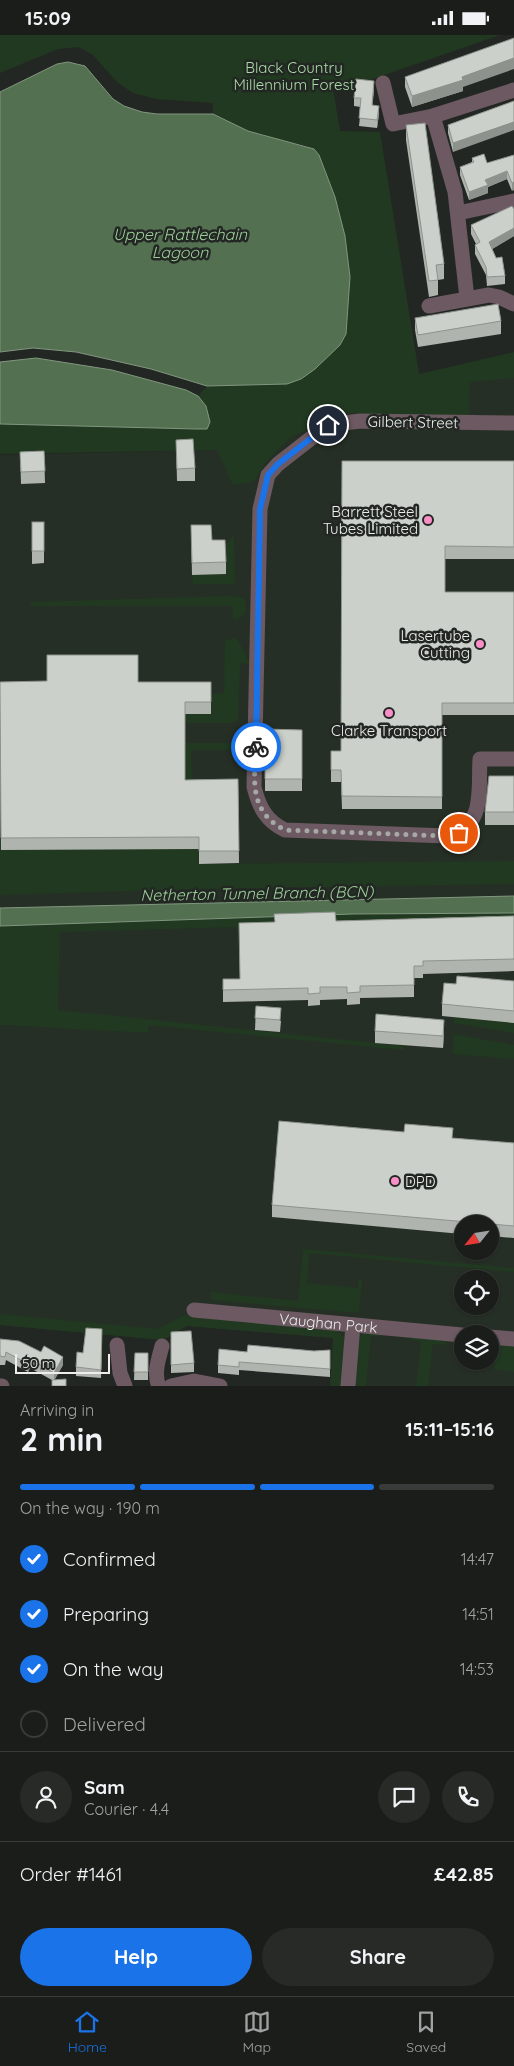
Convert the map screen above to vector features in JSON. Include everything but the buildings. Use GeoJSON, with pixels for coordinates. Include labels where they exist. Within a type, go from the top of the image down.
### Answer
{"type":"FeatureCollection","features":[{"type":"Feature","properties":{"kind":"street"},"geometry":{"type":"LineString","coordinates":[[383,83],[393,124],[433,116],[514,90]]}},
{"type":"Feature","properties":{"kind":"street"},"geometry":{"type":"LineString","coordinates":[[433,116],[455,192],[467,298]]}},
{"type":"Feature","properties":{"kind":"street"},"geometry":{"type":"LineString","coordinates":[[458,213],[514,201]]}},
{"type":"Feature","properties":{"kind":"street"},"geometry":{"type":"LineString","coordinates":[[430,306],[489,295],[499,297],[514,304]]}},
{"type":"Feature","properties":{"kind":"street","name":"Gilbert Street"},"geometry":{"type":"LineString","coordinates":[[514,423],[360,421],[328,425],[278,464],[268,475],[260,509],[254,787],[263,812],[273,824],[285,830],[447,836],[459,833],[467,827],[477,810],[480,759],[514,759]]}},
{"type":"Feature","properties":{"kind":"street","name":"Vaughan Park"},"geometry":{"type":"LineString","coordinates":[[194,1310],[454,1334]]}},
{"type":"Feature","properties":{"kind":"street"},"geometry":{"type":"LineString","coordinates":[[348,1386],[353,1325]]}},
{"type":"Feature","properties":{"kind":"street"},"geometry":{"type":"LineString","coordinates":[[499,1338],[514,1339]]}},
{"type":"Feature","properties":{"kind":"street"},"geometry":{"type":"LineString","coordinates":[[117,1345],[120,1373],[125,1386]]}},
{"type":"Feature","properties":{"kind":"street"},"geometry":{"type":"LineString","coordinates":[[159,1386],[156,1381],[157,1367],[162,1346]]}},
{"type":"Feature","properties":{"kind":"street"},"geometry":{"type":"LineString","coordinates":[[171,1386],[194,1381],[220,1386]]}},
{"type":"Feature","properties":{"kind":"shaded area"},"geometry":{"type":"Polygon","coordinates":[[[514,365],[514,1386],[330,1386],[333,1338],[187,1326],[163,1340],[0,1325],[0,1025],[57,1028],[60,932],[58,915],[0,916],[0,455],[217,450],[514,365]]]}},
{"type":"Feature","properties":{"kind":"green space","name":"Black Country Millennium Forest"},"geometry":{"type":"Polygon","coordinates":[[[0,35],[500,35],[367,81],[333,89],[340,131],[380,132],[419,374],[514,352],[514,378],[470,382],[469,416],[345,413],[322,421],[290,438],[267,461],[253,482],[233,485],[217,450],[0,454],[0,424],[207,429],[206,406],[198,396],[207,386],[287,384],[315,369],[346,334],[350,277],[345,236],[335,197],[319,155],[307,146],[248,131],[213,114],[213,103],[156,99],[133,93],[117,82],[93,55],[79,47],[58,49],[0,73],[0,35]]]}},
{"type":"Feature","properties":{"kind":"green space"},"geometry":{"type":"Polygon","coordinates":[[[234,536],[235,584],[193,584],[192,575],[226,574],[226,544],[234,536]]]}},
{"type":"Feature","properties":{"kind":"green space"},"geometry":{"type":"Polygon","coordinates":[[[232,596],[243,598],[246,602],[246,612],[239,619],[233,619],[232,606],[29,606],[32,602],[232,596]]]}},
{"type":"Feature","properties":{"kind":"green space"},"geometry":{"type":"Polygon","coordinates":[[[233,638],[238,640],[250,664],[240,663],[238,720],[232,723],[185,723],[185,714],[211,714],[211,694],[224,693],[225,641],[233,638]]]}},
{"type":"Feature","properties":{"kind":"green space"},"geometry":{"type":"Polygon","coordinates":[[[0,702],[185,849],[185,743],[239,743],[239,750],[191,750],[192,792],[197,792],[199,864],[514,861],[514,884],[192,889],[0,895],[0,702]]]}},
{"type":"Feature","properties":{"kind":"green space"},"geometry":{"type":"Polygon","coordinates":[[[514,913],[514,928],[239,936],[237,927],[60,932],[58,1010],[404,1046],[403,1050],[148,1025],[148,1033],[0,1025],[0,926],[353,914],[514,913]]]}},
{"type":"Feature","properties":{"kind":"green space"},"geometry":{"type":"Polygon","coordinates":[[[454,1017],[514,1023],[514,1033],[454,1023],[454,1017]]]}},
{"type":"Feature","properties":{"kind":"green space"},"geometry":{"type":"Polygon","coordinates":[[[454,1034],[514,1045],[514,1059],[453,1054],[454,1034]]]}},
{"type":"Feature","properties":{"kind":"green space"},"geometry":{"type":"Polygon","coordinates":[[[303,1249],[514,1268],[514,1272],[309,1253],[307,1283],[358,1288],[358,1278],[362,1280],[359,1313],[211,1300],[211,1292],[298,1301],[303,1249]]]}},
{"type":"Feature","properties":{"kind":"green space"},"geometry":{"type":"Polygon","coordinates":[[[0,1314],[157,1329],[184,1315],[329,1327],[336,1329],[346,1340],[343,1386],[330,1386],[333,1338],[187,1326],[163,1340],[0,1325],[0,1314]]]}},
{"type":"Feature","properties":{"kind":"green space"},"geometry":{"type":"Polygon","coordinates":[[[382,1331],[381,1337],[371,1336],[366,1386],[355,1386],[358,1340],[363,1333],[382,1331]]]}},
{"type":"Feature","properties":{"kind":"green space"},"geometry":{"type":"Polygon","coordinates":[[[411,1334],[445,1339],[446,1341],[446,1345],[433,1344],[428,1386],[416,1386],[421,1341],[410,1340],[411,1334]]]}},
{"type":"Feature","properties":{"kind":"green space"},"geometry":{"type":"Polygon","coordinates":[[[499,1343],[514,1345],[514,1372],[499,1370],[499,1343]]]}},
{"type":"Feature","properties":{"kind":"water","name":"Upper Rattlechain Lagoon"},"geometry":{"type":"Polygon","coordinates":[[[68,62],[85,66],[113,99],[124,106],[142,112],[157,114],[213,114],[248,131],[314,149],[319,155],[335,197],[345,236],[350,277],[346,334],[340,345],[315,369],[301,379],[287,384],[207,386],[151,369],[76,352],[33,348],[0,352],[0,92],[57,64],[68,62]]]}},
{"type":"Feature","properties":{"kind":"water"},"geometry":{"type":"Polygon","coordinates":[[[36,358],[112,370],[186,390],[198,396],[206,406],[210,422],[207,429],[0,424],[0,362],[36,358]]]}},
{"type":"Feature","properties":{"kind":"water"},"geometry":{"type":"Polygon","coordinates":[[[514,896],[514,913],[353,914],[0,926],[0,908],[514,896]]]}},
{"type":"Feature","properties":{"kind":"way so far"},"geometry":{"type":"LineString","coordinates":[[256,747],[254,787],[258,801],[263,812],[273,824],[285,830],[447,836],[459,833]]}},
{"type":"Feature","properties":{"kind":"place","name":"Barrett Steel Tubes Limited"},"geometry":{"type":"Point","coordinates":[428,520]}},
{"type":"Feature","properties":{"kind":"place","name":"Lasertube Cutting"},"geometry":{"type":"Point","coordinates":[480,644]}},
{"type":"Feature","properties":{"kind":"place","name":"Clarke Transport"},"geometry":{"type":"Point","coordinates":[389,713]}},
{"type":"Feature","properties":{"kind":"place","name":"DPD"},"geometry":{"type":"Point","coordinates":[395,1181]}},
{"type":"Feature","properties":{"kind":"route"},"geometry":{"type":"LineString","coordinates":[[256,747],[260,509],[268,475],[278,464],[328,425]]}},
{"type":"Feature","properties":{"kind":"water label","name":"Netherton Tunnel Branch (BCN)"},"geometry":{"type":"Point","coordinates":[257,893]}}]}
